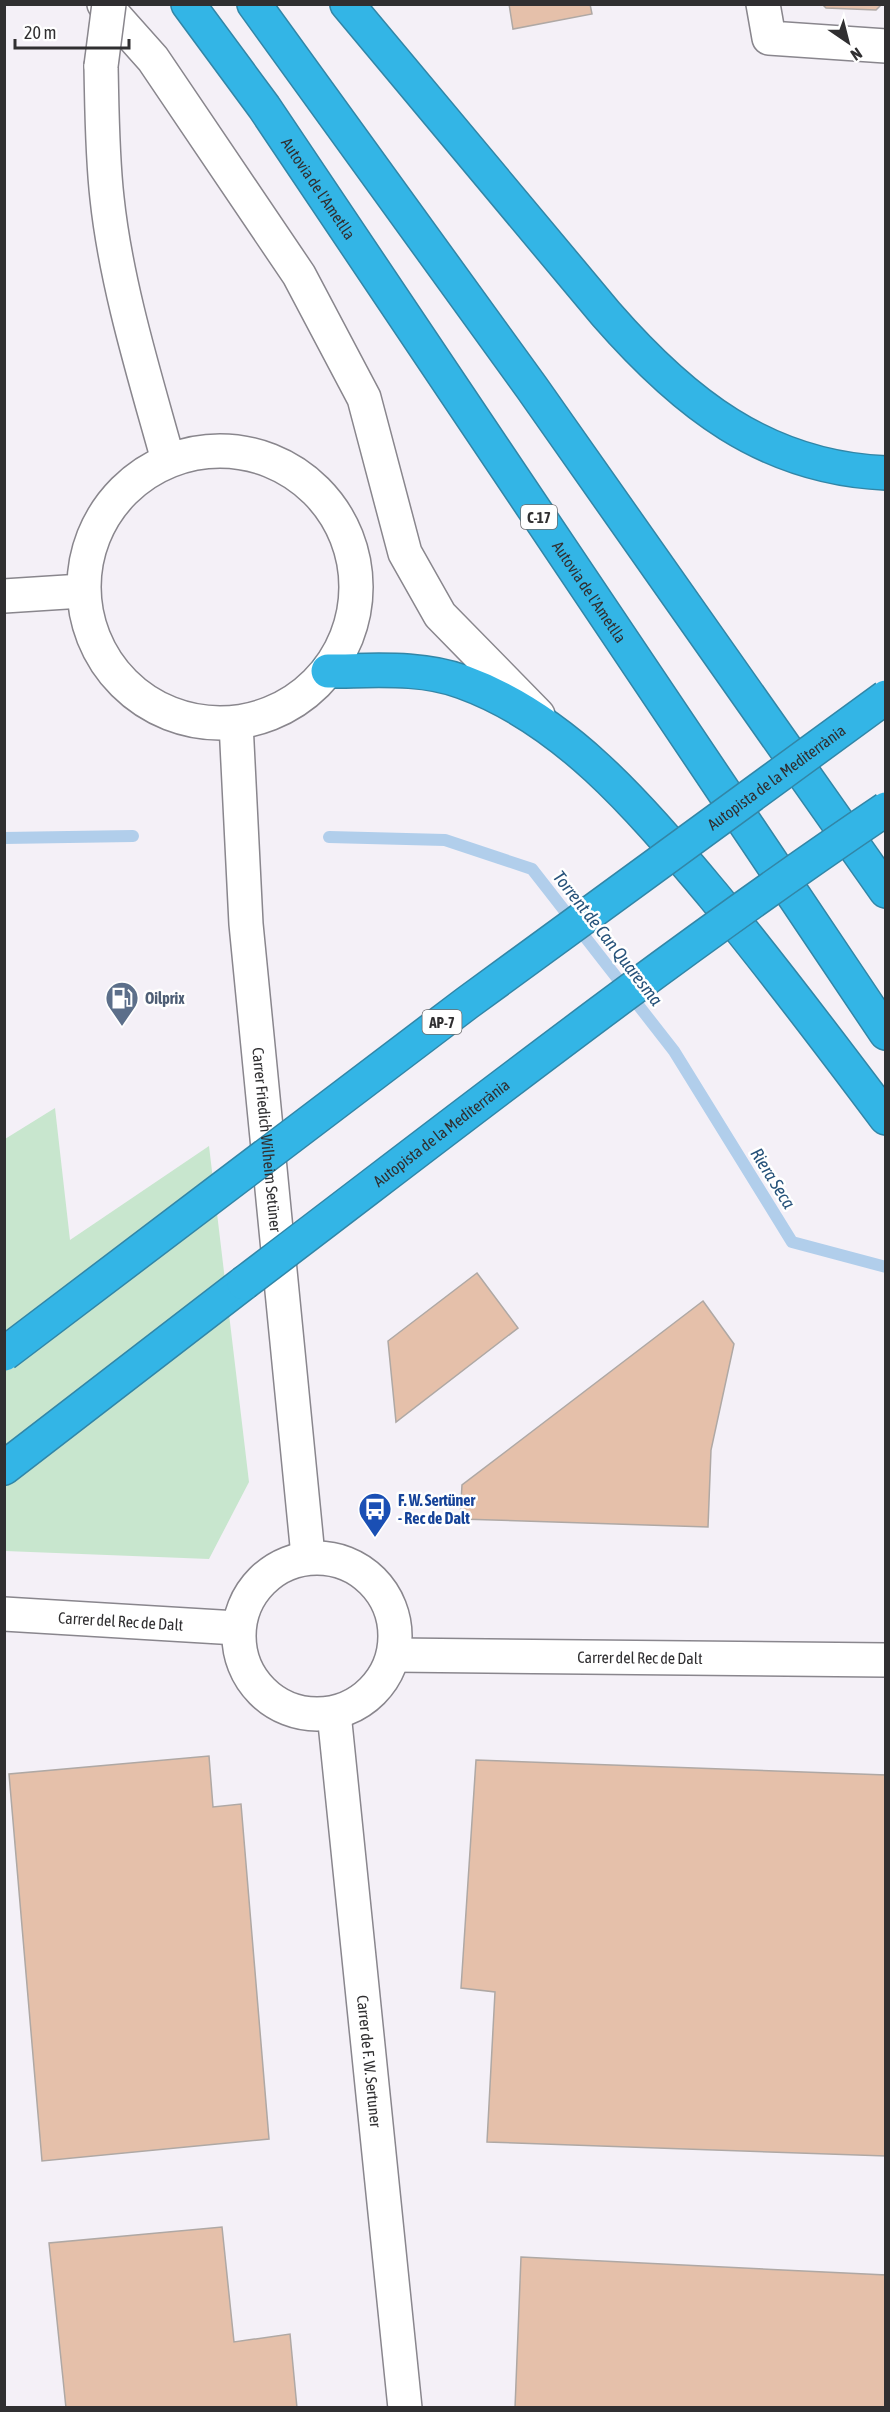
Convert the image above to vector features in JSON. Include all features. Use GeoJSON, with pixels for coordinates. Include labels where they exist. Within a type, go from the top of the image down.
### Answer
{"type":"FeatureCollection","features":[{"type":"Feature","properties":{"kind":"highway","name":"Autovia de l'Ametlla"},"geometry":{"type":"LineString","coordinates":[[188,4],[264,107],[885,1033]]}},
{"type":"Feature","properties":{"kind":"highway"},"geometry":{"type":"LineString","coordinates":[[254,4],[532,388],[885,891]]}},
{"type":"Feature","properties":{"kind":"highway"},"geometry":{"type":"LineString","coordinates":[[347,4],[642,356],[681,392],[738,430],[777,450],[809,460],[885,473]]}},
{"type":"Feature","properties":{"kind":"highway"},"geometry":{"type":"LineString","coordinates":[[328,671],[393,671],[452,678],[503,698],[553,730],[612,783],[663,836],[780,976],[885,1118]]}},
{"type":"Feature","properties":{"kind":"highway","name":"Autopista de la Mediterrània"},"geometry":{"type":"LineString","coordinates":[[4,1354],[476,996],[885,697]]}},
{"type":"Feature","properties":{"kind":"highway","name":"Autopista de la Mediterrània"},"geometry":{"type":"LineString","coordinates":[[4,1468],[535,1064],[885,808]]}},
{"type":"Feature","properties":{"kind":"street"},"geometry":{"type":"LineString","coordinates":[[104,4],[153,59],[299,274],[364,399],[405,553],[440,615],[553,730]]}},
{"type":"Feature","properties":{"kind":"street"},"geometry":{"type":"LineString","coordinates":[[110,4],[101,66],[102,130],[107,200],[117,262],[168,460]]}},
{"type":"Feature","properties":{"kind":"street"},"geometry":{"type":"LineString","coordinates":[[764,4],[769,38],[885,46]]}},
{"type":"Feature","properties":{"kind":"street"},"geometry":{"type":"LineString","coordinates":[[207,450],[247,453],[284,466],[316,489],[340,521],[354,559],[357,598],[348,637],[328,671],[302,697],[271,715],[236,723],[191,722],[148,705],[114,675],[91,636],[82,591],[92,537],[123,491],[168,460],[207,450]]}},
{"type":"Feature","properties":{"kind":"street"},"geometry":{"type":"LineString","coordinates":[[4,596],[82,591]]}},
{"type":"Feature","properties":{"kind":"street","name":"Carrer Friedich Wilheim Setüner"},"geometry":{"type":"LineString","coordinates":[[236,723],[245,912],[308,1557]]}},
{"type":"Feature","properties":{"kind":"street"},"geometry":{"type":"LineString","coordinates":[[308,1557],[345,1561],[376,1583],[394,1617],[394,1655],[382,1681],[361,1702],[334,1713],[297,1713],[264,1696],[242,1665],[237,1628],[260,1580],[308,1557]]}},
{"type":"Feature","properties":{"kind":"street","name":"Carrer del Rec de Dalt"},"geometry":{"type":"LineString","coordinates":[[4,1614],[237,1628]]}},
{"type":"Feature","properties":{"kind":"street","name":"Carrer del Rec de Dalt"},"geometry":{"type":"LineString","coordinates":[[394,1655],[885,1660]]}},
{"type":"Feature","properties":{"kind":"street","name":"Carrer de F. W. Sertuner"},"geometry":{"type":"LineString","coordinates":[[334,1713],[405,2408]]}},
{"type":"Feature","properties":{"kind":"green space"},"geometry":{"type":"Polygon","coordinates":[[[55,1108],[70,1240],[209,1146],[249,1482],[209,1559],[5,1551],[5,1139],[55,1108]]]}},
{"type":"Feature","properties":{"kind":"building"},"geometry":{"type":"Polygon","coordinates":[[[509,4],[590,4],[592,14],[513,29],[509,4]]]}},
{"type":"Feature","properties":{"kind":"building"},"geometry":{"type":"Polygon","coordinates":[[[822,4],[882,4],[876,10],[826,8],[822,4]]]}},
{"type":"Feature","properties":{"kind":"building"},"geometry":{"type":"Polygon","coordinates":[[[477,1273],[518,1328],[396,1422],[388,1341],[477,1273]]]}},
{"type":"Feature","properties":{"kind":"building"},"geometry":{"type":"Polygon","coordinates":[[[703,1301],[734,1344],[711,1450],[708,1527],[460,1519],[462,1485],[703,1301]]]}},
{"type":"Feature","properties":{"kind":"building"},"geometry":{"type":"Polygon","coordinates":[[[209,1756],[213,1807],[241,1804],[269,2139],[42,2161],[9,1774],[209,1756]]]}},
{"type":"Feature","properties":{"kind":"building"},"geometry":{"type":"Polygon","coordinates":[[[476,1760],[886,1775],[886,2156],[487,2142],[495,1992],[461,1988],[476,1760]]]}},
{"type":"Feature","properties":{"kind":"building"},"geometry":{"type":"Polygon","coordinates":[[[222,2227],[234,2342],[290,2334],[297,2408],[66,2408],[49,2243],[222,2227]]]}},
{"type":"Feature","properties":{"kind":"building"},"geometry":{"type":"Polygon","coordinates":[[[521,2257],[886,2275],[886,2408],[515,2408],[521,2257]]]}},
{"type":"Feature","properties":{"kind":"waterway","name":"Torrent de Can Quaresma"},"geometry":{"type":"LineString","coordinates":[[4,838],[133,836]]}},
{"type":"Feature","properties":{"kind":"waterway","name":"Torrent de Can Quaresma"},"geometry":{"type":"LineString","coordinates":[[329,837],[445,840],[532,869],[674,1051],[792,1242],[886,1267]]}},
{"type":"Feature","properties":{"kind":"place","name":"Oilprix"},"geometry":{"type":"Point","coordinates":[122,1027]}},
{"type":"Feature","properties":{"kind":"place","name":"F. W. Sertüner - Rec de Dalt"},"geometry":{"type":"Point","coordinates":[375,1538]}},
{"type":"Feature","properties":{"kind":"water label","name":"Riera Seca"},"geometry":{"type":"Point","coordinates":[773,1178]}}]}
